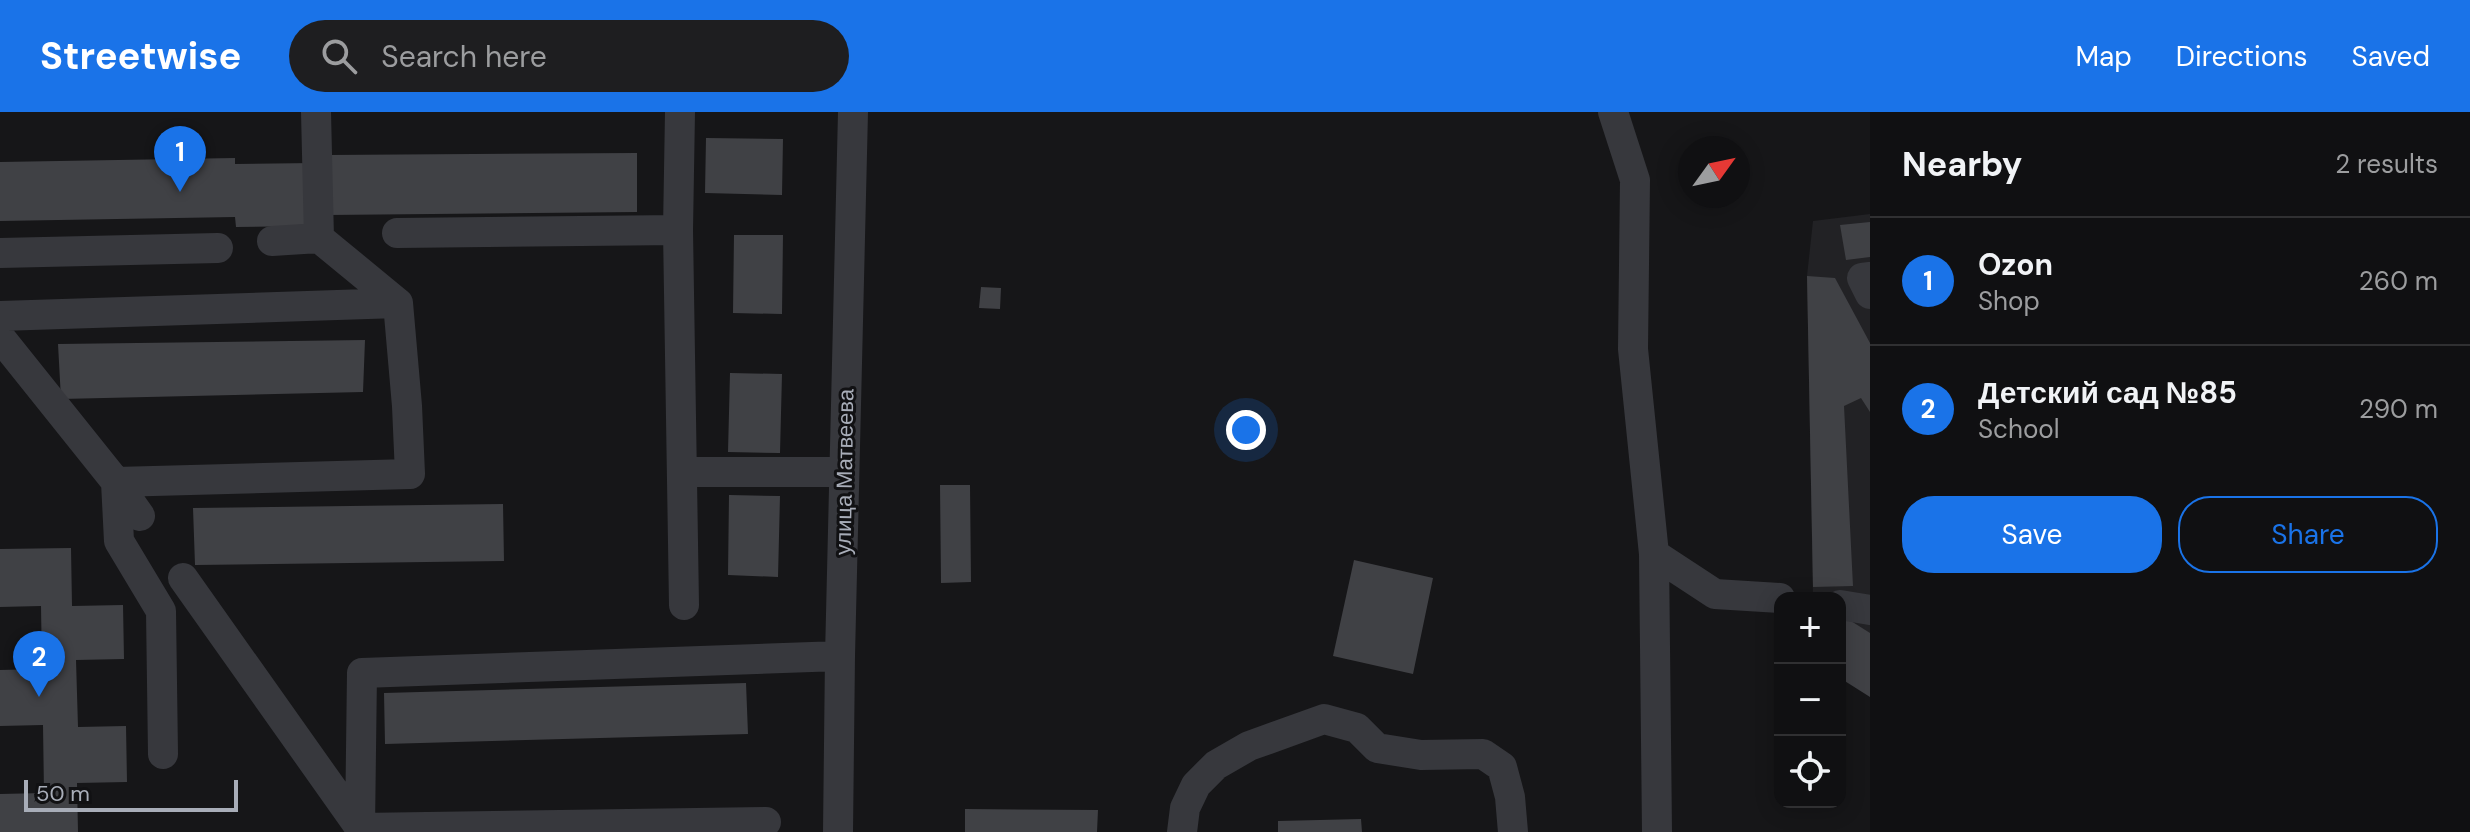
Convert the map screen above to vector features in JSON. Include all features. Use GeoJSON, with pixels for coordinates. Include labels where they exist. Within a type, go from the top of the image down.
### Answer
{"type":"FeatureCollection","features":[{"type":"Feature","properties":{"kind":"street"},"geometry":{"type":"LineString","coordinates":[[316,112],[319,238]]}},
{"type":"Feature","properties":{"kind":"street"},"geometry":{"type":"LineString","coordinates":[[680,112],[678,230],[684,605]]}},
{"type":"Feature","properties":{"kind":"street","name":"улица Матвеева"},"geometry":{"type":"LineString","coordinates":[[838,832],[853,112]]}},
{"type":"Feature","properties":{"kind":"street"},"geometry":{"type":"LineString","coordinates":[[1613,112],[1635,180],[1633,349],[1654,554],[1657,832]]}},
{"type":"Feature","properties":{"kind":"street"},"geometry":{"type":"LineString","coordinates":[[397,233],[678,230]]}},
{"type":"Feature","properties":{"kind":"street"},"geometry":{"type":"LineString","coordinates":[[116,482],[410,474],[398,303],[319,238],[272,241]]}},
{"type":"Feature","properties":{"kind":"street"},"geometry":{"type":"LineString","coordinates":[[0,253],[218,248]]}},
{"type":"Feature","properties":{"kind":"street"},"geometry":{"type":"LineString","coordinates":[[1870,277],[1862,278],[1870,294]]}},
{"type":"Feature","properties":{"kind":"street"},"geometry":{"type":"LineString","coordinates":[[0,316],[398,303]]}},
{"type":"Feature","properties":{"kind":"street"},"geometry":{"type":"LineString","coordinates":[[0,337],[140,516]]}},
{"type":"Feature","properties":{"kind":"street"},"geometry":{"type":"LineString","coordinates":[[682,472],[844,472]]}},
{"type":"Feature","properties":{"kind":"street"},"geometry":{"type":"LineString","coordinates":[[116,482],[119,541],[161,611],[163,754]]}},
{"type":"Feature","properties":{"kind":"street"},"geometry":{"type":"LineString","coordinates":[[1654,554],[1715,594],[1774,598]]}},
{"type":"Feature","properties":{"kind":"street"},"geometry":{"type":"LineString","coordinates":[[183,578],[360,830]]}},
{"type":"Feature","properties":{"kind":"street"},"geometry":{"type":"LineString","coordinates":[[1846,606],[1870,610]]}},
{"type":"Feature","properties":{"kind":"street"},"geometry":{"type":"LineString","coordinates":[[360,830],[362,673],[840,656]]}},
{"type":"Feature","properties":{"kind":"street"},"geometry":{"type":"LineString","coordinates":[[1182,832],[1185,808],[1196,785],[1216,765],[1249,746],[1324,719],[1357,728],[1377,748],[1421,755],[1483,754],[1502,767],[1510,797],[1513,832]]}},
{"type":"Feature","properties":{"kind":"street"},"geometry":{"type":"LineString","coordinates":[[360,830],[766,822]]}},
{"type":"Feature","properties":{"kind":"shaded area"},"geometry":{"type":"Polygon","coordinates":[[[1870,214],[1870,697],[1846,618],[1846,592],[1813,592],[1807,276],[1813,221],[1870,214]]]}},
{"type":"Feature","properties":{"kind":"building"},"geometry":{"type":"Polygon","coordinates":[[[706,138],[783,139],[782,195],[705,193],[706,138]]]}},
{"type":"Feature","properties":{"kind":"building"},"geometry":{"type":"Polygon","coordinates":[[[637,153],[637,212],[327,215],[327,155],[637,153]]]}},
{"type":"Feature","properties":{"kind":"building"},"geometry":{"type":"Polygon","coordinates":[[[235,158],[235,164],[315,163],[316,226],[236,227],[235,217],[0,221],[0,162],[235,158]]]}},
{"type":"Feature","properties":{"kind":"building"},"geometry":{"type":"Polygon","coordinates":[[[1870,222],[1870,257],[1846,260],[1840,225],[1870,222]]]}},
{"type":"Feature","properties":{"kind":"building"},"geometry":{"type":"Polygon","coordinates":[[[734,235],[783,235],[782,314],[733,313],[734,235]]]}},
{"type":"Feature","properties":{"kind":"building"},"geometry":{"type":"Polygon","coordinates":[[[1807,276],[1835,278],[1870,343],[1870,412],[1861,398],[1844,406],[1853,586],[1813,587],[1807,276]]]}},
{"type":"Feature","properties":{"kind":"building"},"geometry":{"type":"Polygon","coordinates":[[[981,287],[1001,288],[1000,309],[979,308],[981,287]]]}},
{"type":"Feature","properties":{"kind":"building"},"geometry":{"type":"Polygon","coordinates":[[[365,340],[363,392],[61,399],[58,344],[365,340]]]}},
{"type":"Feature","properties":{"kind":"building"},"geometry":{"type":"Polygon","coordinates":[[[730,373],[782,374],[780,453],[728,452],[730,373]]]}},
{"type":"Feature","properties":{"kind":"building"},"geometry":{"type":"Polygon","coordinates":[[[940,485],[970,485],[971,582],[941,583],[940,485]]]}},
{"type":"Feature","properties":{"kind":"building"},"geometry":{"type":"Polygon","coordinates":[[[729,495],[780,496],[778,577],[728,575],[729,495]]]}},
{"type":"Feature","properties":{"kind":"building"},"geometry":{"type":"Polygon","coordinates":[[[503,504],[504,561],[195,565],[193,508],[503,504]]]}},
{"type":"Feature","properties":{"kind":"building"},"geometry":{"type":"Polygon","coordinates":[[[71,548],[72,606],[123,605],[124,659],[76,660],[78,727],[126,726],[127,782],[77,783],[78,832],[0,832],[0,794],[44,793],[43,725],[0,726],[0,670],[42,669],[41,606],[0,607],[0,549],[71,548]]]}},
{"type":"Feature","properties":{"kind":"building"},"geometry":{"type":"Polygon","coordinates":[[[1354,560],[1433,578],[1413,674],[1333,656],[1354,560]]]}},
{"type":"Feature","properties":{"kind":"building"},"geometry":{"type":"Polygon","coordinates":[[[1846,620],[1870,633],[1870,697],[1846,682],[1846,620]]]}},
{"type":"Feature","properties":{"kind":"building"},"geometry":{"type":"Polygon","coordinates":[[[746,683],[748,734],[385,744],[384,693],[746,683]]]}},
{"type":"Feature","properties":{"kind":"building"},"geometry":{"type":"Polygon","coordinates":[[[965,809],[1098,810],[1097,832],[965,832],[965,809]]]}},
{"type":"Feature","properties":{"kind":"building"},"geometry":{"type":"Polygon","coordinates":[[[1361,819],[1362,832],[1278,832],[1278,821],[1361,819]]]}},
{"type":"Feature","properties":{"kind":"place","name":"Ozon"},"geometry":{"type":"Point","coordinates":[180,192]}},
{"type":"Feature","properties":{"kind":"place","name":"Детский сад №85"},"geometry":{"type":"Point","coordinates":[39,697]}}]}
